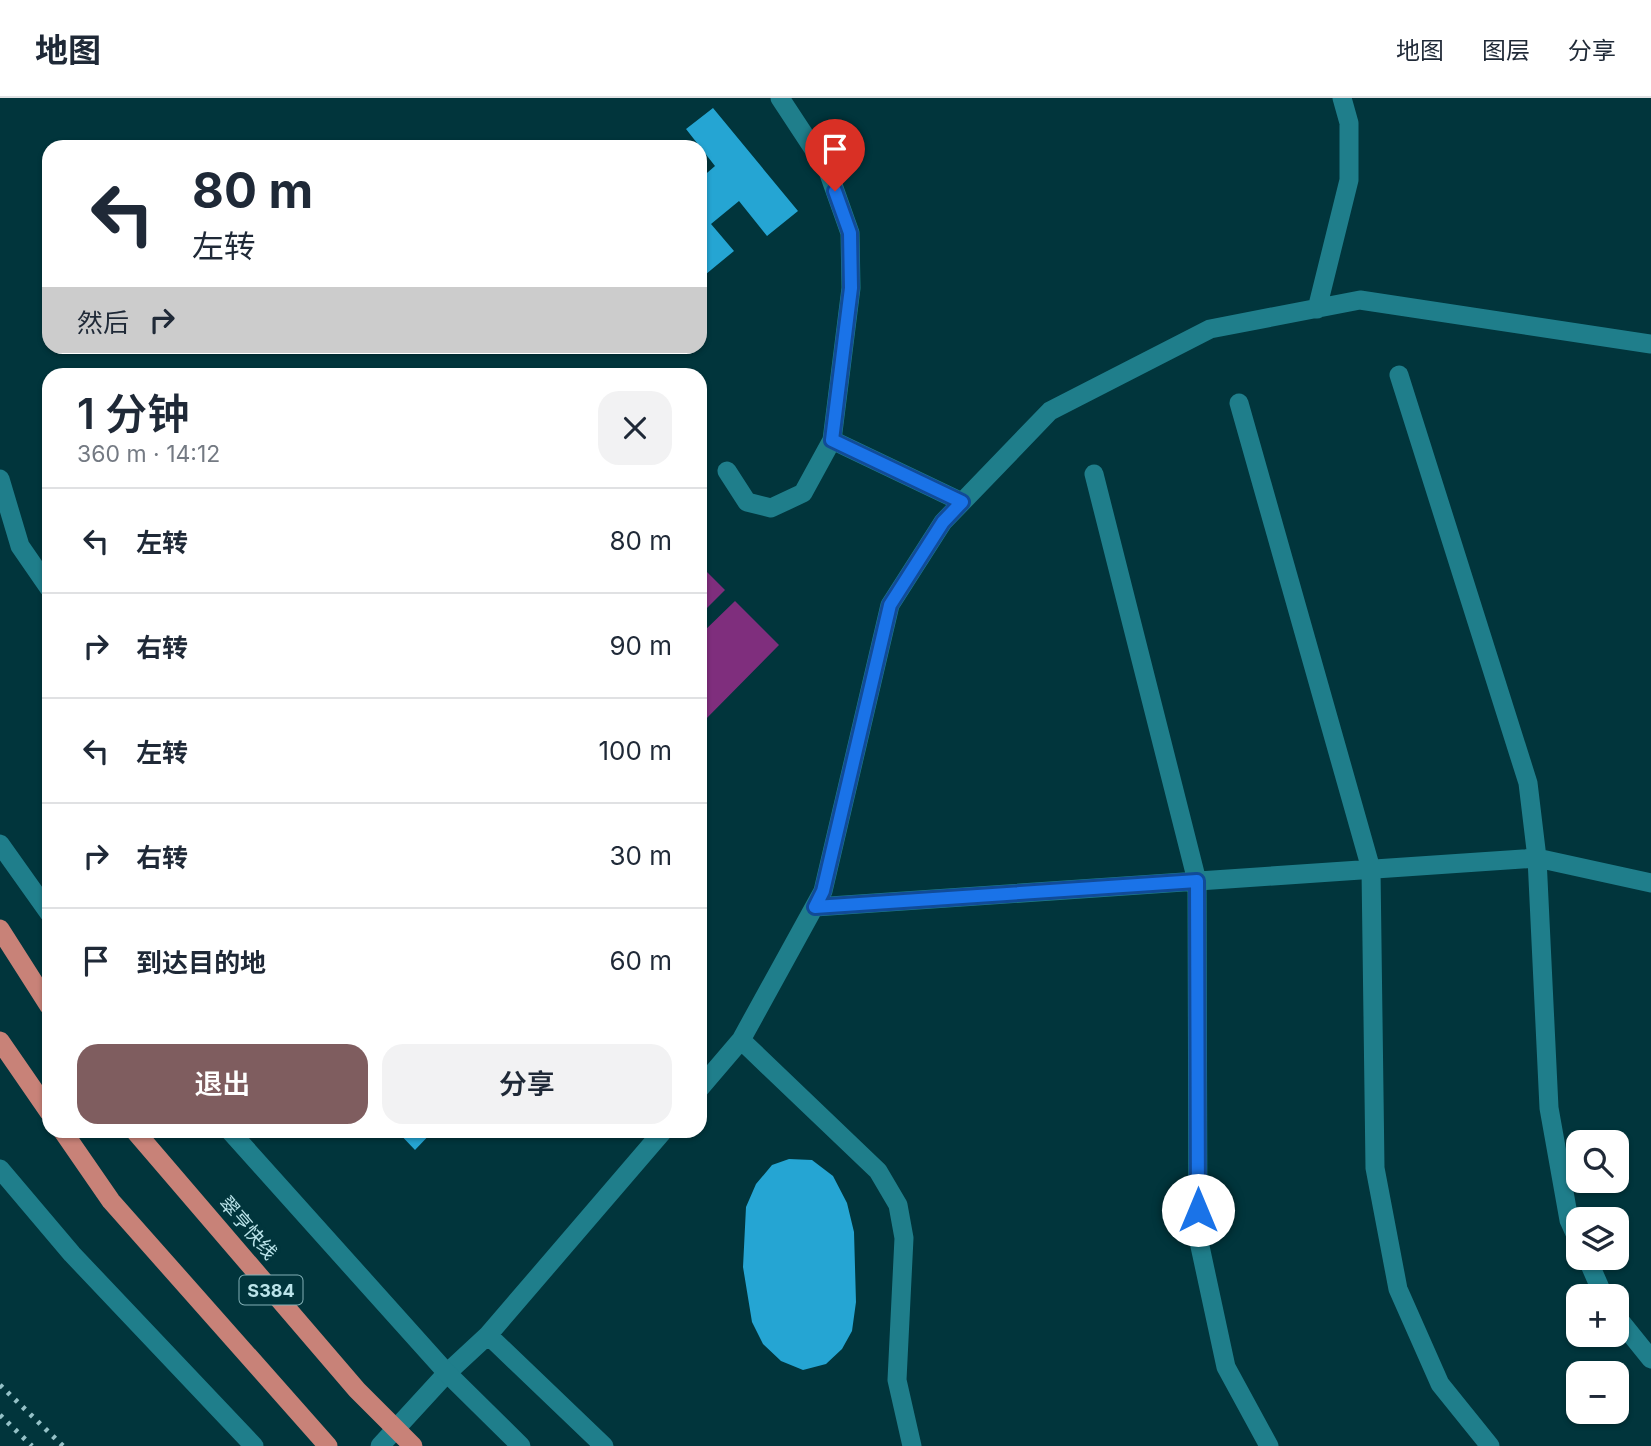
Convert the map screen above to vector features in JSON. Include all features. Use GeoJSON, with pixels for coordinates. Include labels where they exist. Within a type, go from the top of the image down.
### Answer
{"type":"FeatureCollection","features":[{"type":"Feature","properties":{"kind":"highway"},"geometry":{"type":"LineString","coordinates":[[0,929],[42,996]]}},
{"type":"Feature","properties":{"kind":"highway"},"geometry":{"type":"LineString","coordinates":[[0,1041],[42,1102]]}},
{"type":"Feature","properties":{"kind":"highway","name":"S384"},"geometry":{"type":"LineString","coordinates":[[68,1138],[111,1201],[328,1446]]}},
{"type":"Feature","properties":{"kind":"highway","name":"翠亨快线"},"geometry":{"type":"LineString","coordinates":[[141,1138],[357,1390],[413,1446]]}},
{"type":"Feature","properties":{"kind":"street"},"geometry":{"type":"LineString","coordinates":[[727,471],[747,502],[771,508],[803,493],[832,440],[851,288],[850,233],[828,171],[780,98]]}},
{"type":"Feature","properties":{"kind":"street"},"geometry":{"type":"LineString","coordinates":[[1317,309],[1349,180],[1349,123],[1342,98]]}},
{"type":"Feature","properties":{"kind":"street"},"geometry":{"type":"LineString","coordinates":[[707,1080],[741,1040],[823,891],[890,605],[943,522],[1050,411],[1210,330],[1360,300],[1651,344]]}},
{"type":"Feature","properties":{"kind":"street"},"geometry":{"type":"LineString","coordinates":[[1399,375],[1528,783],[1537,858],[1549,1108],[1567,1207]]}},
{"type":"Feature","properties":{"kind":"street"},"geometry":{"type":"LineString","coordinates":[[1239,402],[1371,869],[1375,1168],[1398,1289],[1440,1384],[1490,1446]]}},
{"type":"Feature","properties":{"kind":"street"},"geometry":{"type":"LineString","coordinates":[[832,440],[962,502]]}},
{"type":"Feature","properties":{"kind":"street"},"geometry":{"type":"LineString","coordinates":[[1094,474],[1197,881],[1198,1237],[1226,1367],[1269,1446]]}},
{"type":"Feature","properties":{"kind":"street"},"geometry":{"type":"LineString","coordinates":[[0,479],[20,546],[42,578]]}},
{"type":"Feature","properties":{"kind":"street"},"geometry":{"type":"LineString","coordinates":[[0,844],[42,903]]}},
{"type":"Feature","properties":{"kind":"street"},"geometry":{"type":"LineString","coordinates":[[815,907],[1537,858],[1651,883]]}},
{"type":"Feature","properties":{"kind":"street"},"geometry":{"type":"LineString","coordinates":[[741,1040],[878,1171],[898,1205],[904,1238],[897,1380],[912,1446]]}},
{"type":"Feature","properties":{"kind":"street"},"geometry":{"type":"LineString","coordinates":[[236,1138],[447,1373],[521,1446]]}},
{"type":"Feature","properties":{"kind":"street"},"geometry":{"type":"LineString","coordinates":[[380,1446],[447,1373],[488,1335],[657,1138]]}},
{"type":"Feature","properties":{"kind":"street"},"geometry":{"type":"LineString","coordinates":[[0,1169],[72,1254],[254,1446]]}},
{"type":"Feature","properties":{"kind":"street"},"geometry":{"type":"LineString","coordinates":[[1629,1332],[1651,1359]]}},
{"type":"Feature","properties":{"kind":"street"},"geometry":{"type":"LineString","coordinates":[[488,1335],[604,1446]]}},
{"type":"Feature","properties":{"kind":"shaded area"},"geometry":{"type":"Polygon","coordinates":[[[707,572],[725,590],[707,608],[707,572]]]}},
{"type":"Feature","properties":{"kind":"shaded area"},"geometry":{"type":"Polygon","coordinates":[[[735,601],[779,645],[707,718],[707,628],[735,601]]]}},
{"type":"Feature","properties":{"kind":"building"},"geometry":{"type":"Polygon","coordinates":[[[713,108],[798,211],[767,236],[739,201],[711,224],[734,251],[707,273],[707,173],[715,166],[707,156],[707,140],[695,140],[686,129],[713,108]]]}},
{"type":"Feature","properties":{"kind":"building"},"geometry":{"type":"Polygon","coordinates":[[[404,1138],[426,1138],[415,1150],[404,1138]]]}},
{"type":"Feature","properties":{"kind":"building"},"geometry":{"type":"Polygon","coordinates":[[[789,1159],[812,1160],[833,1176],[847,1203],[854,1232],[856,1302],[852,1331],[842,1349],[826,1364],[803,1370],[781,1361],[763,1344],[752,1322],[743,1267],[746,1207],[756,1184],[772,1165],[789,1159]]]}},
{"type":"Feature","properties":{"kind":"railway"},"geometry":{"type":"LineString","coordinates":[[0,1385],[63,1446]]}},
{"type":"Feature","properties":{"kind":"railway"},"geometry":{"type":"LineString","coordinates":[[0,1415],[32,1446]]}},
{"type":"Feature","properties":{"kind":"route"},"geometry":{"type":"LineString","coordinates":[[835,191],[850,233],[851,288],[832,440],[962,502],[943,522],[890,605],[823,891],[815,907],[1197,881],[1198,1210]]}}]}
